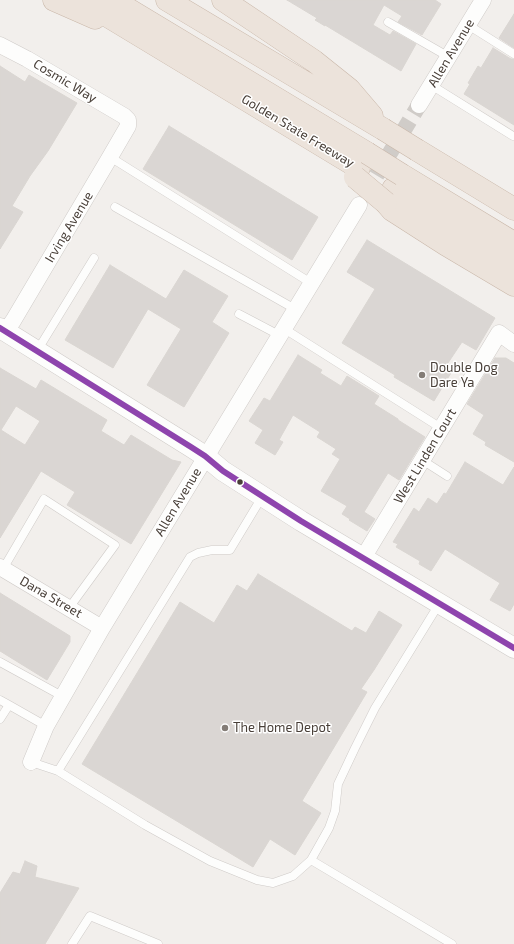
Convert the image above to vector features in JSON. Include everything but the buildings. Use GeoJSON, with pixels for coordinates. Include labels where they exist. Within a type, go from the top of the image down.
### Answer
{"type":"FeatureCollection","features":[{"type":"Feature","properties":{"kind":"highway"},"geometry":{"type":"LineString","coordinates":[[54,0],[153,44]]}},
{"type":"Feature","properties":{"kind":"highway","name":"Golden State Freeway"},"geometry":{"type":"LineString","coordinates":[[81,0],[326,148],[367,154]]}},
{"type":"Feature","properties":{"kind":"highway"},"geometry":{"type":"LineString","coordinates":[[113,0],[401,176],[514,262]]}},
{"type":"Feature","properties":{"kind":"highway"},"geometry":{"type":"LineString","coordinates":[[137,0],[367,154],[514,244]]}},
{"type":"Feature","properties":{"kind":"highway"},"geometry":{"type":"LineString","coordinates":[[167,0],[367,154],[401,176],[514,229]]}},
{"type":"Feature","properties":{"kind":"highway"},"geometry":{"type":"LineString","coordinates":[[223,0],[314,60],[349,89],[367,154]]}},
{"type":"Feature","properties":{"kind":"highway"},"geometry":{"type":"LineString","coordinates":[[401,176],[514,209]]}},
{"type":"Feature","properties":{"kind":"highway"},"geometry":{"type":"LineString","coordinates":[[401,176],[392,210],[445,244],[514,285]]}},
{"type":"Feature","properties":{"kind":"street","name":"Allen Avenue"},"geometry":{"type":"LineString","coordinates":[[419,105],[483,0]]}},
{"type":"Feature","properties":{"kind":"street","name":"Cosmic Way"},"geometry":{"type":"LineString","coordinates":[[0,45],[27,59],[124,116],[128,120]]}},
{"type":"Feature","properties":{"kind":"street","name":"Irving Avenue"},"geometry":{"type":"LineString","coordinates":[[3,330],[13,320],[128,126],[128,120]]}},
{"type":"Feature","properties":{"kind":"street","name":"Allen Avenue"},"geometry":{"type":"LineString","coordinates":[[30,762],[46,726],[62,696],[102,628],[358,205]]}},
{"type":"Feature","properties":{"kind":"street"},"geometry":{"type":"LineString","coordinates":[[3,330],[205,456],[223,471],[301,521],[514,648]]}},
{"type":"Feature","properties":{"kind":"street","name":"West Linden Court"},"geometry":{"type":"LineString","coordinates":[[363,558],[422,460],[436,425],[499,333],[514,344]]}},
{"type":"Feature","properties":{"kind":"street","name":"Dana Street"},"geometry":{"type":"LineString","coordinates":[[1,568],[102,628]]}},
{"type":"Feature","properties":{"kind":"lane"},"geometry":{"type":"LineString","coordinates":[[388,22],[449,57]]}},
{"type":"Feature","properties":{"kind":"lane"},"geometry":{"type":"LineString","coordinates":[[468,25],[514,54]]}},
{"type":"Feature","properties":{"kind":"lane"},"geometry":{"type":"LineString","coordinates":[[432,85],[513,136]]}},
{"type":"Feature","properties":{"kind":"lane"},"geometry":{"type":"LineString","coordinates":[[110,157],[311,282]]}},
{"type":"Feature","properties":{"kind":"lane"},"geometry":{"type":"LineString","coordinates":[[115,207],[295,309]]}},
{"type":"Feature","properties":{"kind":"lane"},"geometry":{"type":"LineString","coordinates":[[37,351],[94,258]]}},
{"type":"Feature","properties":{"kind":"lane"},"geometry":{"type":"LineString","coordinates":[[239,314],[310,345],[436,425]]}},
{"type":"Feature","properties":{"kind":"lane"},"geometry":{"type":"LineString","coordinates":[[422,460],[447,476]]}},
{"type":"Feature","properties":{"kind":"lane"},"geometry":{"type":"LineString","coordinates":[[58,771],[190,557],[198,553],[212,550],[230,550],[263,496]]}},
{"type":"Feature","properties":{"kind":"lane"},"geometry":{"type":"LineString","coordinates":[[1,568],[44,500],[115,545],[69,608]]}},
{"type":"Feature","properties":{"kind":"lane"},"geometry":{"type":"LineString","coordinates":[[30,762],[58,771],[145,825],[210,861],[257,880],[273,883],[293,876],[311,860],[329,828],[336,811],[338,784],[375,708],[439,604]]}},
{"type":"Feature","properties":{"kind":"lane"},"geometry":{"type":"LineString","coordinates":[[0,662],[62,696]]}},
{"type":"Feature","properties":{"kind":"lane"},"geometry":{"type":"LineString","coordinates":[[0,700],[46,726]]}},
{"type":"Feature","properties":{"kind":"lane"},"geometry":{"type":"LineString","coordinates":[[0,719],[9,704]]}},
{"type":"Feature","properties":{"kind":"lane"},"geometry":{"type":"LineString","coordinates":[[311,860],[452,944]]}},
{"type":"Feature","properties":{"kind":"lane"},"geometry":{"type":"LineString","coordinates":[[72,944],[90,916],[158,944]]}},
{"type":"Feature","properties":{"kind":"tunnel"},"geometry":{"type":"LineString","coordinates":[[364,196],[419,105]]}},
{"type":"Feature","properties":{"kind":"transit line"},"geometry":{"type":"LineString","coordinates":[[0,328],[191,447],[223,471],[301,521],[514,648]]}},
{"type":"Feature","properties":{"kind":"place","name":"Double Dog Dare Ya"},"geometry":{"type":"Point","coordinates":[422,375]}},
{"type":"Feature","properties":{"kind":"place","name":"The Home Depot"},"geometry":{"type":"Point","coordinates":[225,728]}}]}
